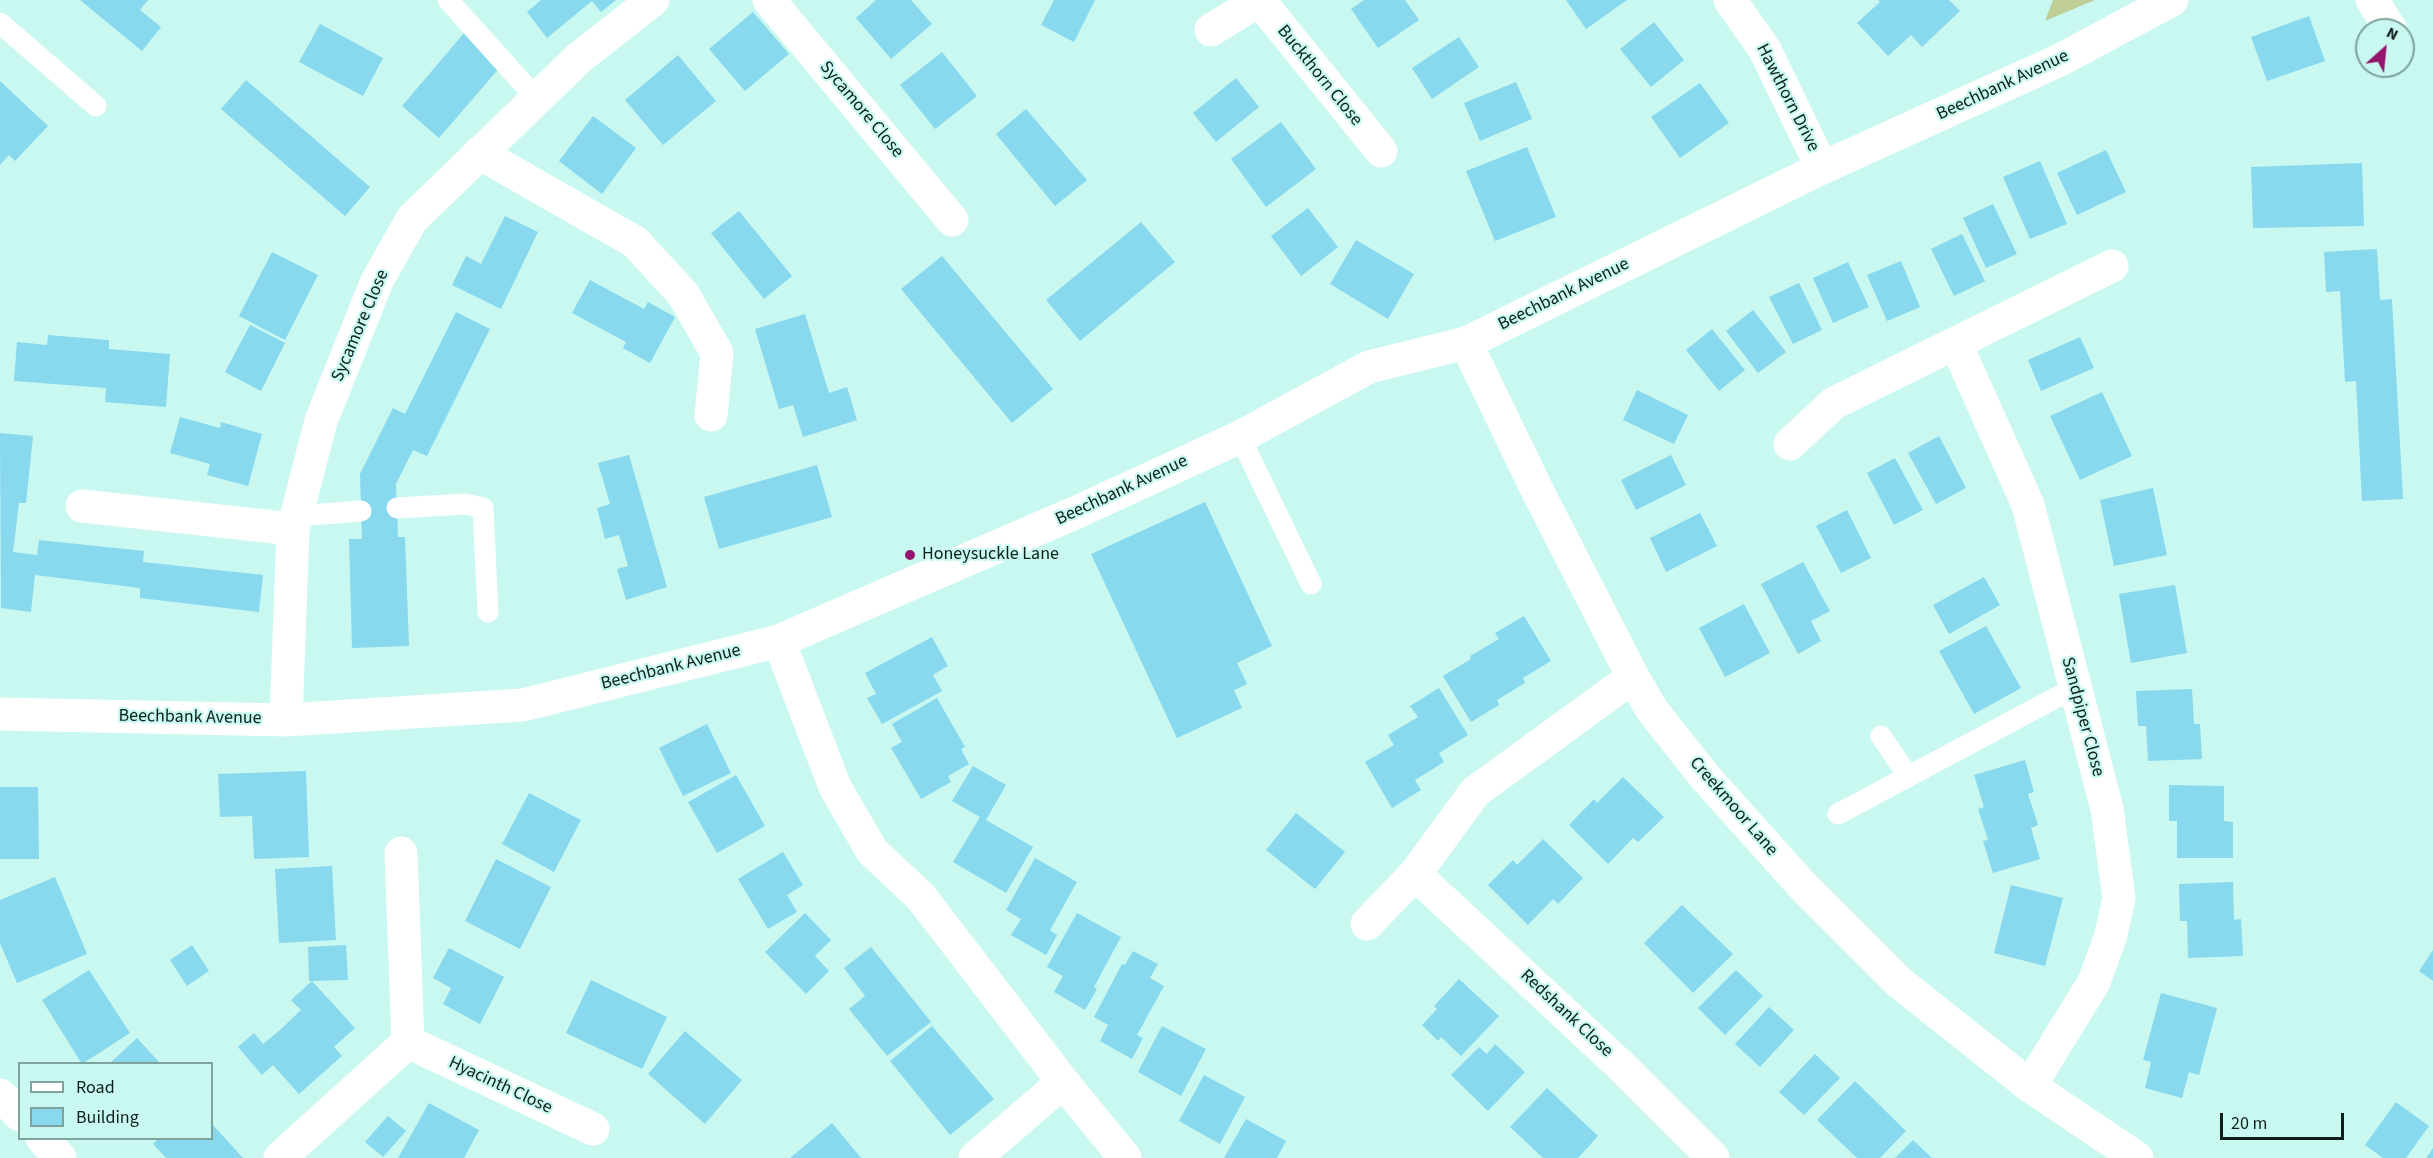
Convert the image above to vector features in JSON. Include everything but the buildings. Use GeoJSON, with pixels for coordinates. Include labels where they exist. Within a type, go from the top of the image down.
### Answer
{"type":"FeatureCollection","features":[{"type":"Feature","properties":{"kind":"street","name":"Sycamore Close"},"geometry":{"type":"LineString","coordinates":[[286,720],[295,522],[321,421],[377,281],[412,219],[579,58],[653,0]]}},
{"type":"Feature","properties":{"kind":"street","name":"Sycamore Close"},"geometry":{"type":"LineString","coordinates":[[769,0],[952,220]]}},
{"type":"Feature","properties":{"kind":"street","name":"Buckthorn Close"},"geometry":{"type":"LineString","coordinates":[[1210,30],[1258,0],[1381,151]]}},
{"type":"Feature","properties":{"kind":"street","name":"Hawthorn Drive"},"geometry":{"type":"LineString","coordinates":[[1730,0],[1765,50],[1822,168]]}},
{"type":"Feature","properties":{"kind":"street","name":"Beechbank Avenue"},"geometry":{"type":"LineString","coordinates":[[0,714],[286,720],[523,705],[779,641],[1077,512],[1240,437],[1369,367],[1466,343],[1822,168],[2060,60],[2172,0]]}},
{"type":"Feature","properties":{"kind":"street"},"geometry":{"type":"LineString","coordinates":[[2372,0],[2383,18]]}},
{"type":"Feature","properties":{"kind":"street"},"geometry":{"type":"LineString","coordinates":[[479,153],[635,242],[683,294],[717,353],[711,415]]}},
{"type":"Feature","properties":{"kind":"street"},"geometry":{"type":"LineString","coordinates":[[1790,444],[1834,403],[2112,266]]}},
{"type":"Feature","properties":{"kind":"street","name":"Creekmoor Lane"},"geometry":{"type":"LineString","coordinates":[[1466,343],[1633,677],[1652,710],[1705,777],[1801,884],[1900,983],[2030,1086],[2137,1158]]}},
{"type":"Feature","properties":{"kind":"street","name":"Sandpiper Close"},"geometry":{"type":"LineString","coordinates":[[1956,344],[2028,505],[2107,809],[2119,898],[2111,935],[2094,982],[2030,1086]]}},
{"type":"Feature","properties":{"kind":"street"},"geometry":{"type":"LineString","coordinates":[[82,506],[295,522]]}},
{"type":"Feature","properties":{"kind":"street"},"geometry":{"type":"LineString","coordinates":[[779,641],[835,787],[872,851],[921,897],[1125,1158]]}},
{"type":"Feature","properties":{"kind":"street"},"geometry":{"type":"LineString","coordinates":[[1367,924],[1415,874],[1475,792],[1633,677]]}},
{"type":"Feature","properties":{"kind":"street"},"geometry":{"type":"LineString","coordinates":[[280,1158],[408,1042],[401,853]]}},
{"type":"Feature","properties":{"kind":"street","name":"Redshank Close"},"geometry":{"type":"LineString","coordinates":[[1415,874],[1620,1065],[1713,1158]]}},
{"type":"Feature","properties":{"kind":"street","name":"Hyacinth Close"},"geometry":{"type":"LineString","coordinates":[[408,1042],[593,1129]]}},
{"type":"Feature","properties":{"kind":"street"},"geometry":{"type":"LineString","coordinates":[[975,1158],[1064,1082]]}},
{"type":"Feature","properties":{"kind":"street"},"geometry":{"type":"LineString","coordinates":[[0,1095],[18,1113]]}},
{"type":"Feature","properties":{"kind":"street"},"geometry":{"type":"LineString","coordinates":[[44,1140],[60,1158]]}},
{"type":"Feature","properties":{"kind":"lane"},"geometry":{"type":"LineString","coordinates":[[448,0],[537,99]]}},
{"type":"Feature","properties":{"kind":"lane"},"geometry":{"type":"LineString","coordinates":[[0,23],[96,106]]}},
{"type":"Feature","properties":{"kind":"lane"},"geometry":{"type":"LineString","coordinates":[[1240,437],[1311,584]]}},
{"type":"Feature","properties":{"kind":"lane"},"geometry":{"type":"LineString","coordinates":[[397,508],[465,504],[483,508],[488,612]]}},
{"type":"Feature","properties":{"kind":"lane"},"geometry":{"type":"LineString","coordinates":[[295,522],[361,512]]}},
{"type":"Feature","properties":{"kind":"lane"},"geometry":{"type":"LineString","coordinates":[[1838,814],[2074,688]]}},
{"type":"Feature","properties":{"kind":"lane"},"geometry":{"type":"LineString","coordinates":[[1881,736],[1908,776]]}},
{"type":"Feature","properties":{"kind":"green space"},"geometry":{"type":"Polygon","coordinates":[[[2053,0],[2095,0],[2045,21],[2053,0]]]}},
{"type":"Feature","properties":{"kind":"place","name":"Honeysuckle Lane"},"geometry":{"type":"Point","coordinates":[910,555]}}]}
